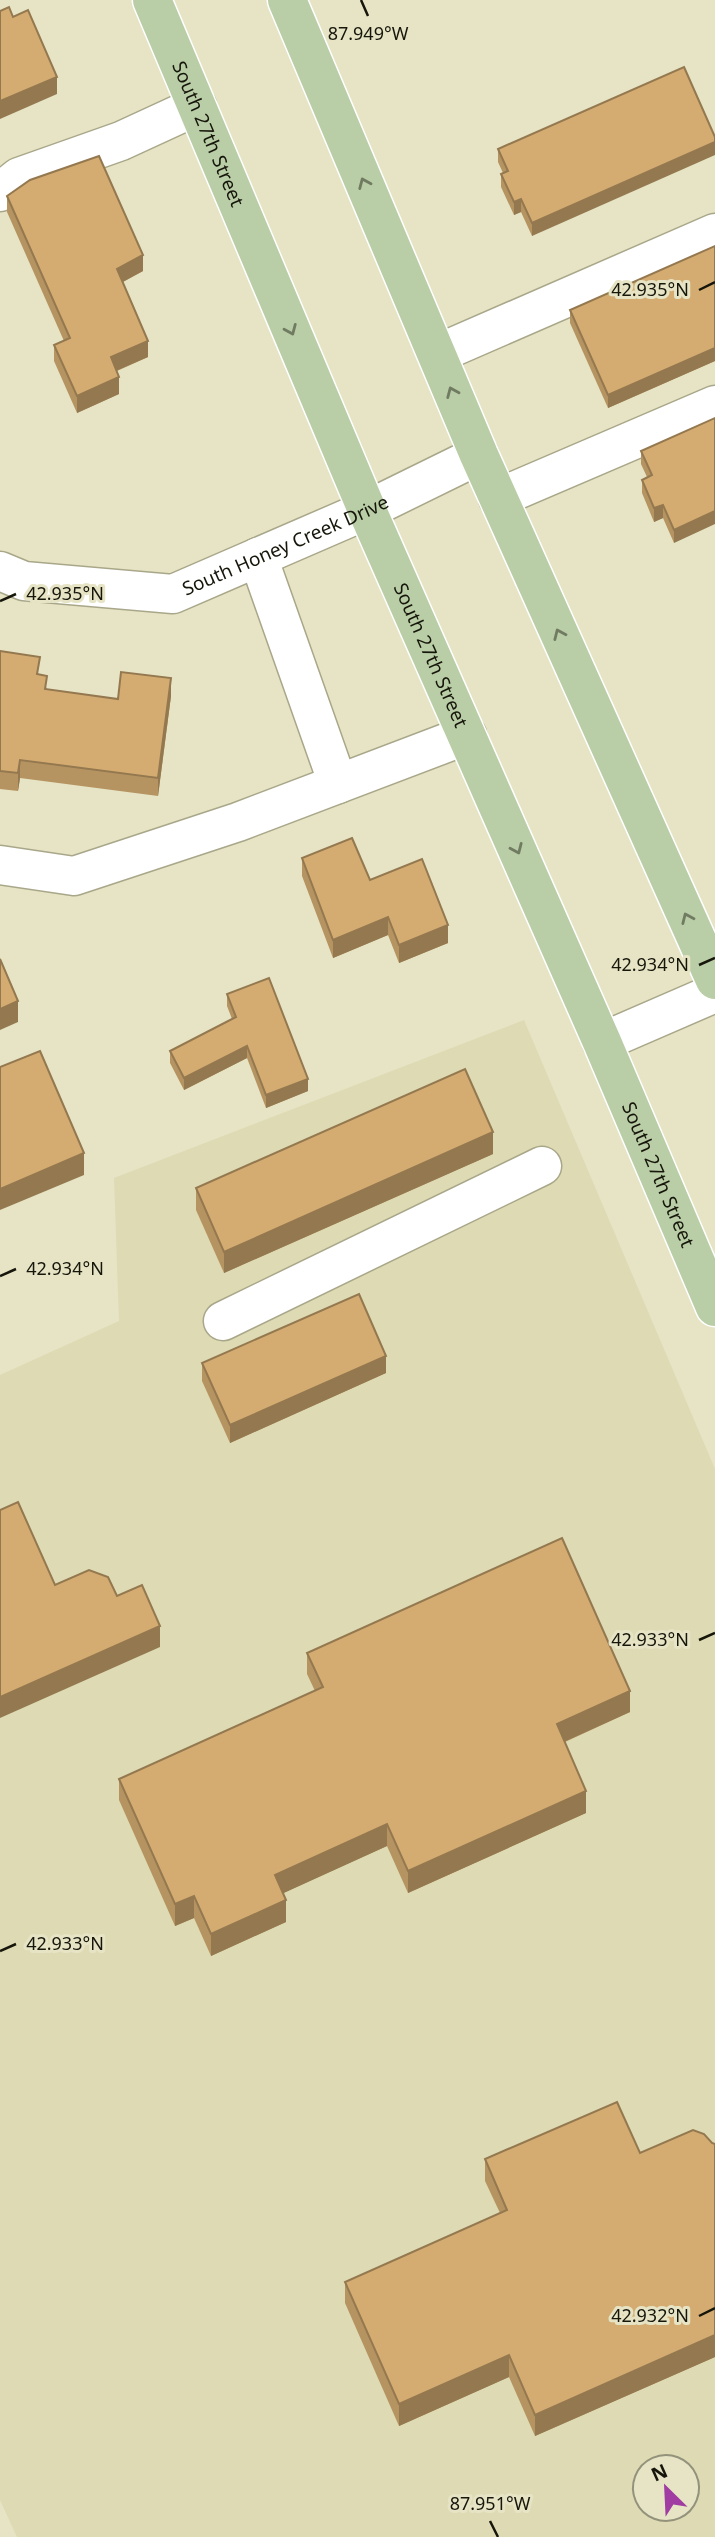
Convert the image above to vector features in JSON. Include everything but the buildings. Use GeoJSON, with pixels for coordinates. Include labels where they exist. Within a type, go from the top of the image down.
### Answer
{"type":"FeatureCollection","features":[{"type":"Feature","properties":{"kind":"main road","name":"South 27th Street"},"geometry":{"type":"LineString","coordinates":[[152,0],[367,510],[602,1042],[715,1307]]}},
{"type":"Feature","properties":{"kind":"main road"},"geometry":{"type":"LineString","coordinates":[[287,0],[479,455],[715,980]]}},
{"type":"Feature","properties":{"kind":"street"},"geometry":{"type":"LineString","coordinates":[[0,191],[19,177],[121,141],[197,106]]}},
{"type":"Feature","properties":{"kind":"street"},"geometry":{"type":"LineString","coordinates":[[437,354],[715,233]]}},
{"type":"Feature","properties":{"kind":"street"},"geometry":{"type":"LineString","coordinates":[[498,498],[715,405]]}},
{"type":"Feature","properties":{"kind":"street","name":"South Honey Creek Drive"},"geometry":{"type":"LineString","coordinates":[[0,571],[24,581],[173,594],[367,510],[479,455]]}},
{"type":"Feature","properties":{"kind":"street"},"geometry":{"type":"LineString","coordinates":[[258,557],[338,785]]}},
{"type":"Feature","properties":{"kind":"street"},"geometry":{"type":"LineString","coordinates":[[0,865],[74,876],[238,822],[467,735]]}},
{"type":"Feature","properties":{"kind":"street"},"geometry":{"type":"LineString","coordinates":[[602,1042],[715,993]]}},
{"type":"Feature","properties":{"kind":"street"},"geometry":{"type":"LineString","coordinates":[[223,1321],[542,1166]]}},
{"type":"Feature","properties":{"kind":"shaded area"},"geometry":{"type":"Polygon","coordinates":[[[524,1020],[715,1469],[715,2537],[17,2537],[0,2500],[0,1375],[119,1321],[114,1178],[524,1020]]]}}]}
